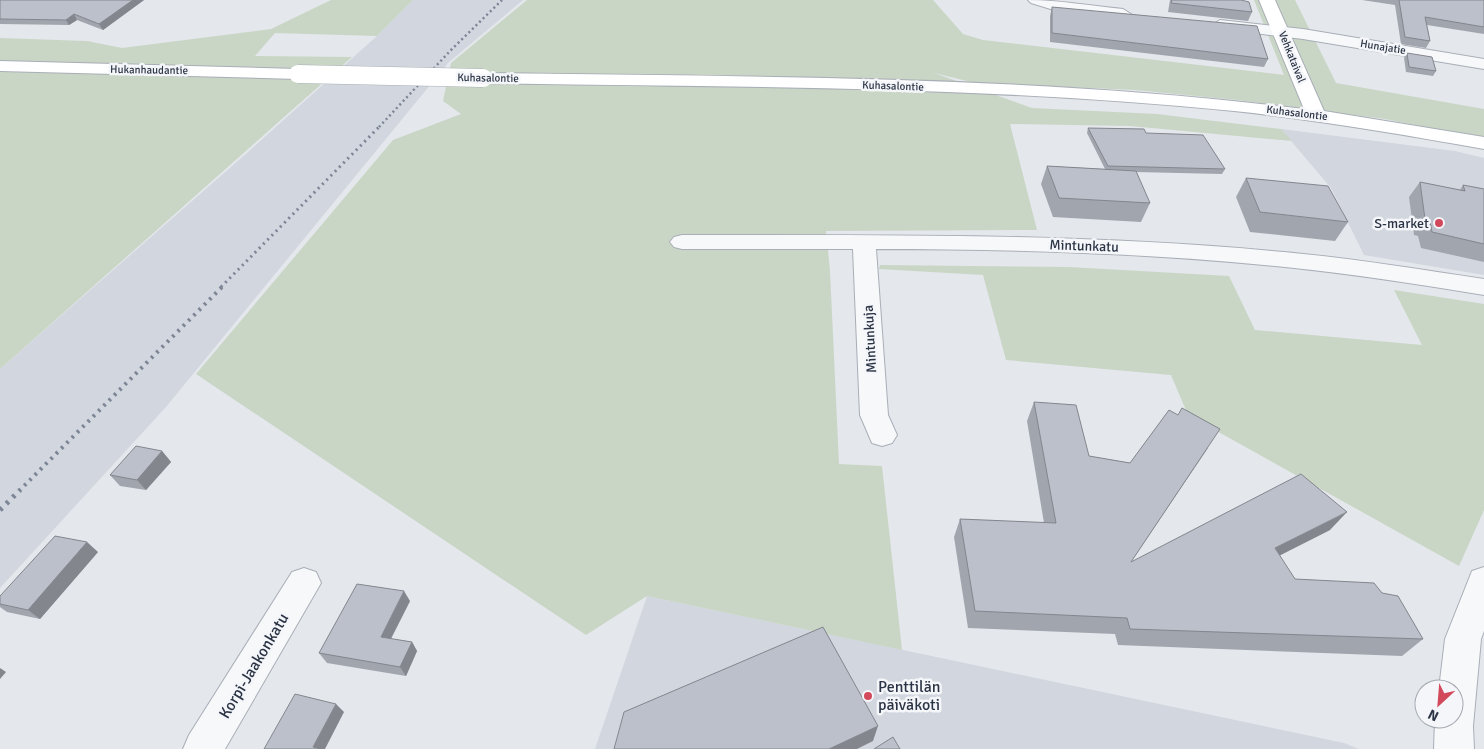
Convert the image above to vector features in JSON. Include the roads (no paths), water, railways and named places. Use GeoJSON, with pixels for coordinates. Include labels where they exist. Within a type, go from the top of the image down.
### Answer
{"type":"FeatureCollection","features":[{"type":"Feature","properties":{"kind":"main road","name":"Vehkataival"},"geometry":{"type":"LineString","coordinates":[[1267,0],[1282,31],[1316,115]]}},
{"type":"Feature","properties":{"kind":"main road","name":"Hukanhaudantie"},"geometry":{"type":"LineString","coordinates":[[0,66],[298,74]]}},
{"type":"Feature","properties":{"kind":"main road","name":"Kuhasalontie"},"geometry":{"type":"LineString","coordinates":[[298,74],[844,84],[1090,93],[1205,102],[1316,115],[1484,143]]}},
{"type":"Feature","properties":{"kind":"street"},"geometry":{"type":"LineString","coordinates":[[1036,0],[1067,9],[1136,16]]}},
{"type":"Feature","properties":{"kind":"street","name":"Hunajatie"},"geometry":{"type":"LineString","coordinates":[[1205,23],[1282,31],[1484,64]]}},
{"type":"Feature","properties":{"kind":"street","name":"Mintunkatu"},"geometry":{"type":"LineString","coordinates":[[682,242],[1003,242],[1187,251],[1350,268],[1484,287]]}},
{"type":"Feature","properties":{"kind":"street","name":"Mintunkuja"},"geometry":{"type":"LineString","coordinates":[[864,242],[874,415],[882,435]]}},
{"type":"Feature","properties":{"kind":"street"},"geometry":{"type":"LineString","coordinates":[[1454,749],[1454,726],[1463,639],[1484,582]]}},
{"type":"Feature","properties":{"kind":"street","name":"Korpi-Jaakonkatu"},"geometry":{"type":"LineString","coordinates":[[203,749],[304,583]]}},
{"type":"Feature","properties":{"kind":"railway"},"geometry":{"type":"LineString","coordinates":[[379,127],[451,50],[502,0]]}},
{"type":"Feature","properties":{"kind":"railway"},"geometry":{"type":"LineString","coordinates":[[221,287],[380,126]]}},
{"type":"Feature","properties":{"kind":"railway"},"geometry":{"type":"LineString","coordinates":[[19,491],[223,286]]}},
{"type":"Feature","properties":{"kind":"railway"},"geometry":{"type":"LineString","coordinates":[[0,510],[19,491]]}},
{"type":"Feature","properties":{"kind":"place","name":"S-market"},"geometry":{"type":"Point","coordinates":[1439,223]}},
{"type":"Feature","properties":{"kind":"place","name":"Penttilän päiväkoti"},"geometry":{"type":"Point","coordinates":[868,696]}}]}
